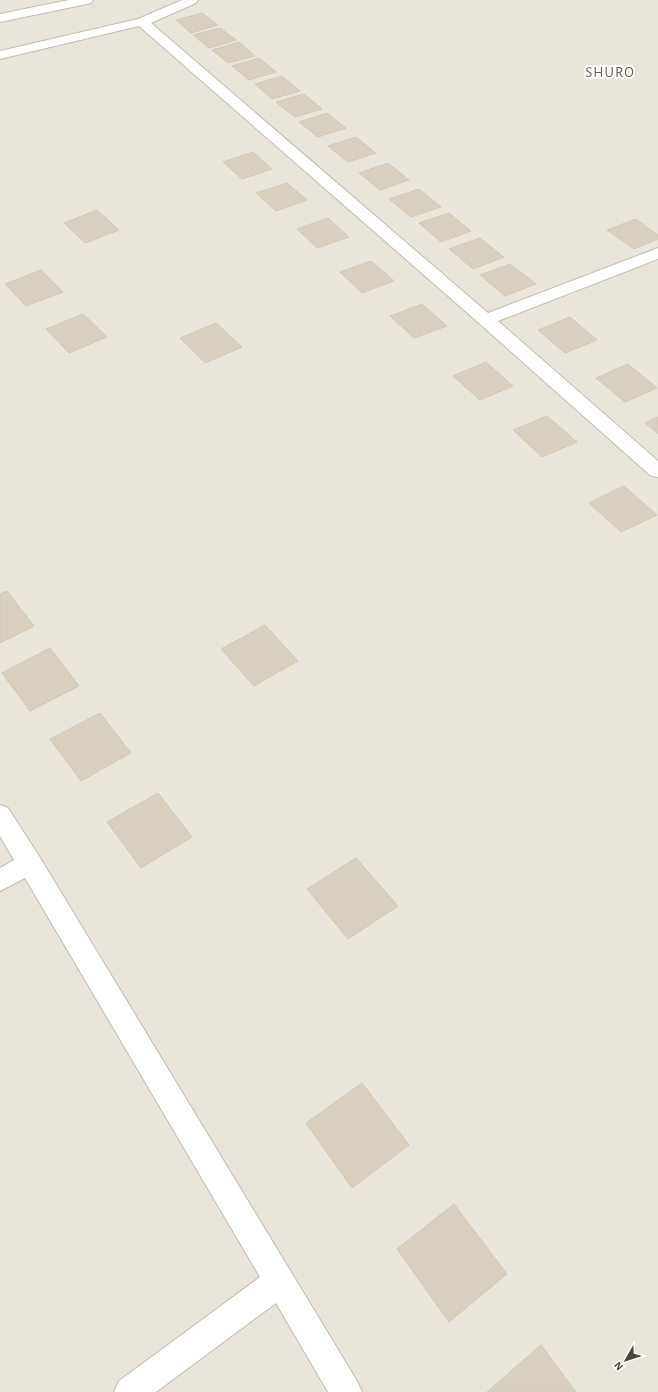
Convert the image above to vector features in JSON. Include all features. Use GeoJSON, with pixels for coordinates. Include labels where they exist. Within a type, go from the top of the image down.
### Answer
{"type":"FeatureCollection","features":[{"type":"Feature","properties":{"kind":"street"},"geometry":{"type":"LineString","coordinates":[[0,18],[87,0]]}},
{"type":"Feature","properties":{"kind":"street"},"geometry":{"type":"LineString","coordinates":[[0,55],[142,22],[192,0]]}},
{"type":"Feature","properties":{"kind":"street"},"geometry":{"type":"LineString","coordinates":[[142,22],[658,471]]}},
{"type":"Feature","properties":{"kind":"street"},"geometry":{"type":"LineString","coordinates":[[486,320],[658,253]]}},
{"type":"Feature","properties":{"kind":"street"},"geometry":{"type":"LineString","coordinates":[[0,815],[346,1392]]}},
{"type":"Feature","properties":{"kind":"street"},"geometry":{"type":"LineString","coordinates":[[0,880],[30,863]]}},
{"type":"Feature","properties":{"kind":"street"},"geometry":{"type":"LineString","coordinates":[[130,1392],[280,1281]]}},
{"type":"Feature","properties":{"kind":"shaded area"},"geometry":{"type":"Polygon","coordinates":[[[0,0],[658,0],[658,1392],[0,1392],[0,0]]]}},
{"type":"Feature","properties":{"kind":"building"},"geometry":{"type":"Polygon","coordinates":[[[202,13],[218,25],[191,33],[176,20],[202,13]]]}},
{"type":"Feature","properties":{"kind":"building"},"geometry":{"type":"Polygon","coordinates":[[[220,28],[236,40],[209,48],[193,35],[220,28]]]}},
{"type":"Feature","properties":{"kind":"building"},"geometry":{"type":"Polygon","coordinates":[[[239,42],[255,56],[228,63],[212,50],[239,42]]]}},
{"type":"Feature","properties":{"kind":"building"},"geometry":{"type":"Polygon","coordinates":[[[259,58],[276,72],[249,80],[232,66],[259,58]]]}},
{"type":"Feature","properties":{"kind":"building"},"geometry":{"type":"Polygon","coordinates":[[[282,76],[300,91],[272,99],[255,84],[282,76]]]}},
{"type":"Feature","properties":{"kind":"building"},"geometry":{"type":"Polygon","coordinates":[[[304,94],[322,109],[295,117],[276,102],[304,94]]]}},
{"type":"Feature","properties":{"kind":"building"},"geometry":{"type":"Polygon","coordinates":[[[327,113],[346,128],[318,137],[299,122],[327,113]]]}},
{"type":"Feature","properties":{"kind":"building"},"geometry":{"type":"Polygon","coordinates":[[[356,137],[376,153],[348,162],[328,146],[356,137]]]}},
{"type":"Feature","properties":{"kind":"building"},"geometry":{"type":"Polygon","coordinates":[[[253,152],[272,169],[242,179],[223,162],[253,152]]]}},
{"type":"Feature","properties":{"kind":"building"},"geometry":{"type":"Polygon","coordinates":[[[388,163],[409,180],[380,190],[359,173],[388,163]]]}},
{"type":"Feature","properties":{"kind":"building"},"geometry":{"type":"Polygon","coordinates":[[[287,183],[307,200],[276,211],[256,193],[287,183]]]}},
{"type":"Feature","properties":{"kind":"building"},"geometry":{"type":"Polygon","coordinates":[[[419,189],[441,207],[411,217],[389,199],[419,189]]]}},
{"type":"Feature","properties":{"kind":"building"},"geometry":{"type":"Polygon","coordinates":[[[97,210],[119,230],[85,243],[64,223],[97,210]]]}},
{"type":"Feature","properties":{"kind":"building"},"geometry":{"type":"Polygon","coordinates":[[[449,213],[471,231],[441,242],[419,223],[449,213]]]}},
{"type":"Feature","properties":{"kind":"building"},"geometry":{"type":"Polygon","coordinates":[[[328,218],[349,237],[317,248],[297,229],[328,218]]]}},
{"type":"Feature","properties":{"kind":"building"},"geometry":{"type":"Polygon","coordinates":[[[636,219],[658,235],[658,239],[634,249],[607,230],[636,219]]]}},
{"type":"Feature","properties":{"kind":"building"},"geometry":{"type":"Polygon","coordinates":[[[480,238],[504,257],[473,269],[449,249],[480,238]]]}},
{"type":"Feature","properties":{"kind":"building"},"geometry":{"type":"Polygon","coordinates":[[[371,261],[394,281],[362,293],[340,272],[371,261]]]}},
{"type":"Feature","properties":{"kind":"building"},"geometry":{"type":"Polygon","coordinates":[[[510,264],[536,284],[505,296],[480,275],[510,264]]]}},
{"type":"Feature","properties":{"kind":"building"},"geometry":{"type":"Polygon","coordinates":[[[41,270],[63,292],[26,306],[5,284],[41,270]]]}},
{"type":"Feature","properties":{"kind":"building"},"geometry":{"type":"Polygon","coordinates":[[[422,304],[447,326],[414,338],[390,316],[422,304]]]}},
{"type":"Feature","properties":{"kind":"building"},"geometry":{"type":"Polygon","coordinates":[[[83,314],[107,337],[69,353],[46,329],[83,314]]]}},
{"type":"Feature","properties":{"kind":"building"},"geometry":{"type":"Polygon","coordinates":[[[570,317],[597,340],[565,353],[538,330],[570,317]]]}},
{"type":"Feature","properties":{"kind":"building"},"geometry":{"type":"Polygon","coordinates":[[[216,323],[242,347],[205,363],[180,338],[216,323]]]}},
{"type":"Feature","properties":{"kind":"building"},"geometry":{"type":"Polygon","coordinates":[[[486,362],[513,386],[480,400],[453,376],[486,362]]]}},
{"type":"Feature","properties":{"kind":"building"},"geometry":{"type":"Polygon","coordinates":[[[628,364],[657,388],[625,402],[596,378],[628,364]]]}},
{"type":"Feature","properties":{"kind":"building"},"geometry":{"type":"Polygon","coordinates":[[[547,416],[577,442],[542,457],[513,430],[547,416]]]}},
{"type":"Feature","properties":{"kind":"building"},"geometry":{"type":"Polygon","coordinates":[[[658,417],[658,434],[645,423],[658,417]]]}},
{"type":"Feature","properties":{"kind":"building"},"geometry":{"type":"Polygon","coordinates":[[[624,486],[657,515],[621,532],[589,503],[624,486]]]}},
{"type":"Feature","properties":{"kind":"building"},"geometry":{"type":"Polygon","coordinates":[[[7,591],[34,626],[0,643],[0,594],[7,591]]]}},
{"type":"Feature","properties":{"kind":"building"},"geometry":{"type":"Polygon","coordinates":[[[265,625],[298,661],[254,686],[221,649],[265,625]]]}},
{"type":"Feature","properties":{"kind":"building"},"geometry":{"type":"Polygon","coordinates":[[[50,648],[79,686],[30,711],[2,673],[50,648]]]}},
{"type":"Feature","properties":{"kind":"building"},"geometry":{"type":"Polygon","coordinates":[[[100,713],[131,753],[81,781],[50,739],[100,713]]]}},
{"type":"Feature","properties":{"kind":"building"},"geometry":{"type":"Polygon","coordinates":[[[158,793],[192,837],[141,868],[107,822],[158,793]]]}},
{"type":"Feature","properties":{"kind":"building"},"geometry":{"type":"Polygon","coordinates":[[[356,858],[398,906],[348,939],[307,889],[356,858]]]}},
{"type":"Feature","properties":{"kind":"building"},"geometry":{"type":"Polygon","coordinates":[[[362,1083],[409,1145],[352,1188],[306,1123],[362,1083]]]}},
{"type":"Feature","properties":{"kind":"building"},"geometry":{"type":"Polygon","coordinates":[[[454,1204],[507,1274],[449,1322],[397,1249],[454,1204]]]}},
{"type":"Feature","properties":{"kind":"building"},"geometry":{"type":"Polygon","coordinates":[[[541,1345],[576,1392],[487,1392],[541,1345]]]}},
{"type":"Feature","properties":{"kind":"district","name":"SHURO"},"geometry":{"type":"Point","coordinates":[610,72]}}]}
